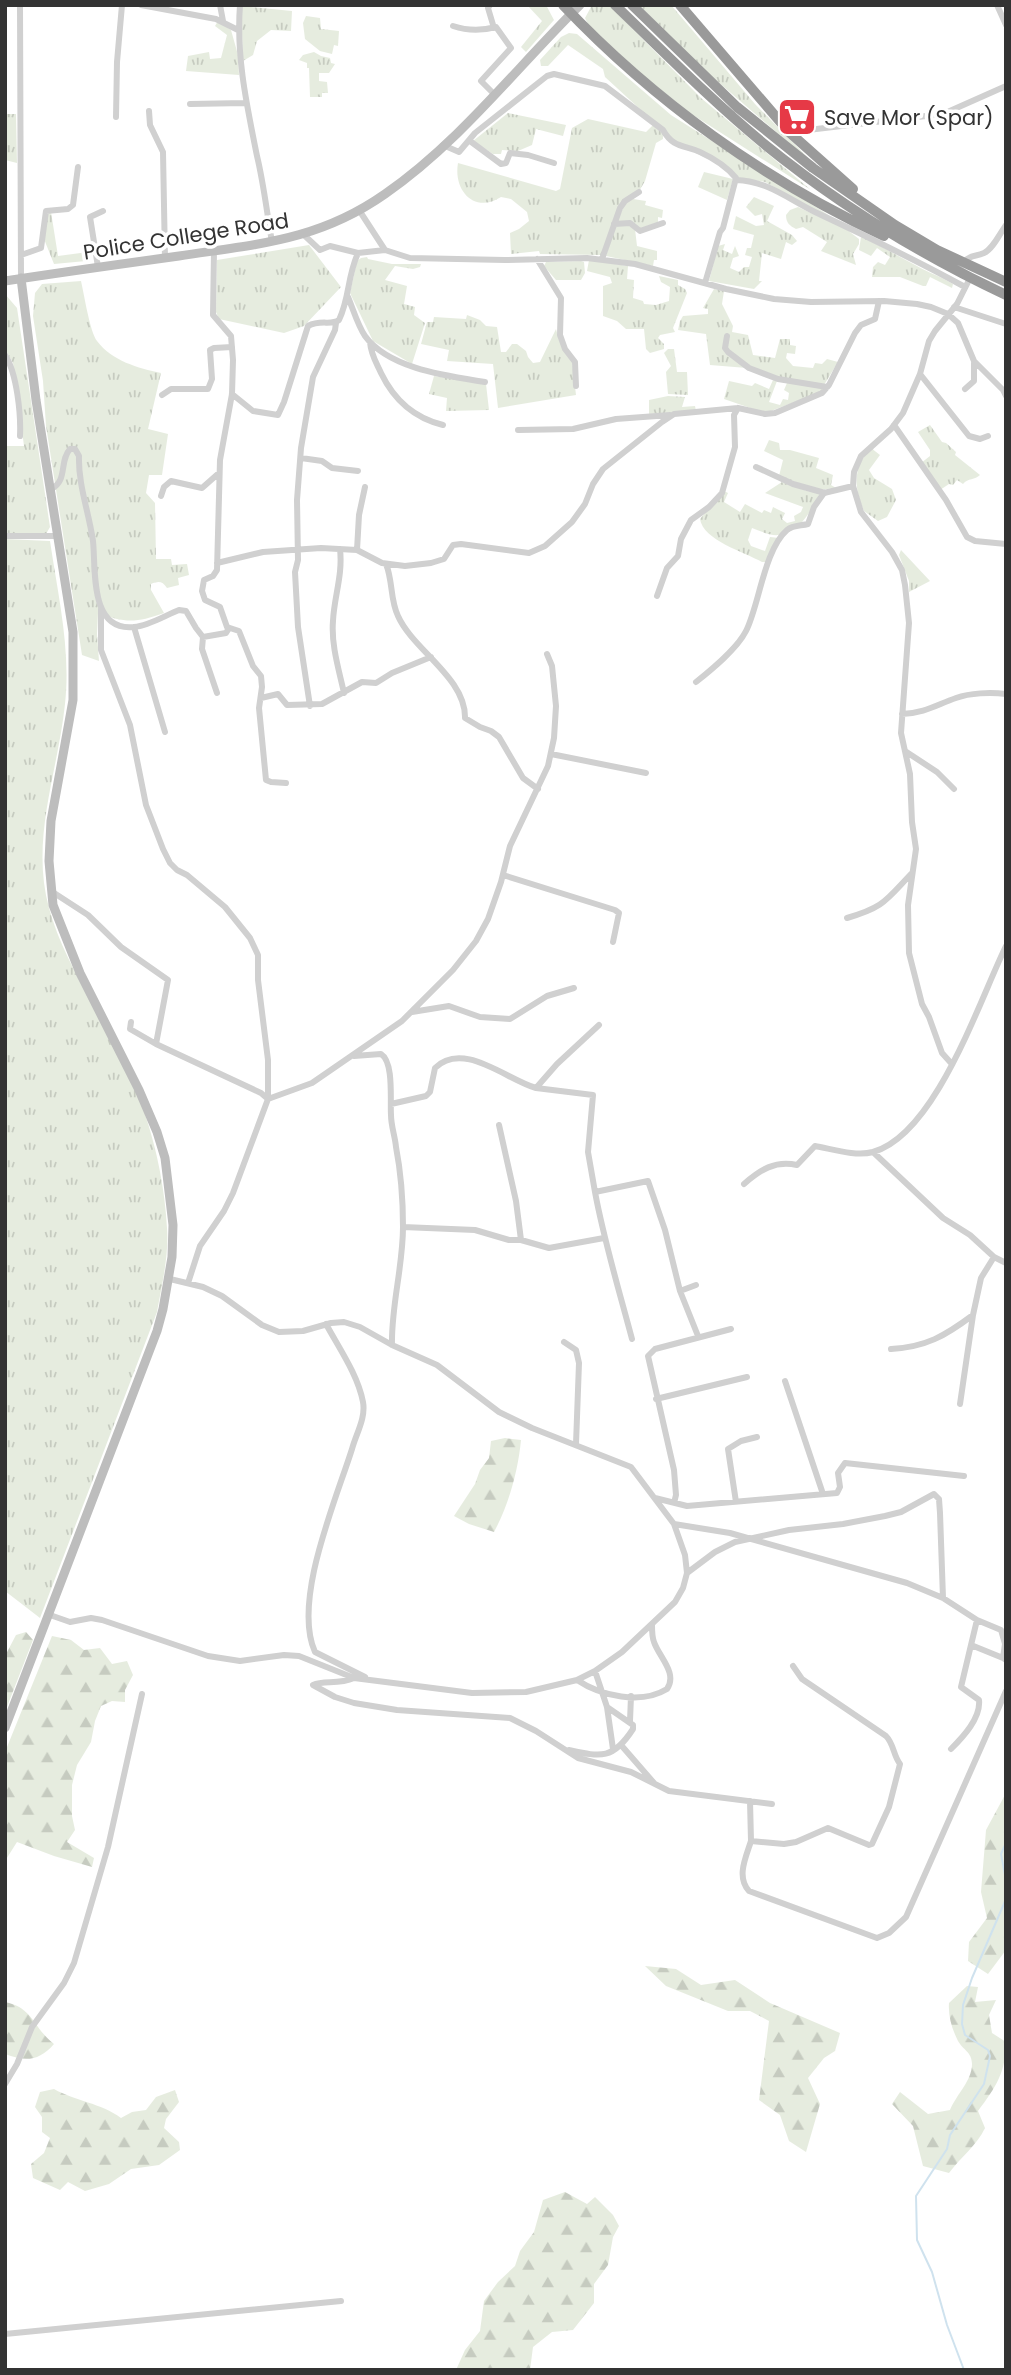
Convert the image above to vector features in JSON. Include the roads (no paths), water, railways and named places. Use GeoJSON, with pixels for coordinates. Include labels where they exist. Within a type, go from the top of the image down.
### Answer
{"type":"FeatureCollection","features":[{"type":"Feature","properties":{"kind":"highway"},"geometry":{"type":"LineString","coordinates":[[632,5],[737,107],[771,135],[885,219],[937,250],[1006,282]]}},
{"type":"Feature","properties":{"kind":"highway"},"geometry":{"type":"LineString","coordinates":[[680,5],[789,132],[856,192],[937,250]]}},
{"type":"Feature","properties":{"kind":"highway"},"geometry":{"type":"LineString","coordinates":[[616,6],[765,144],[853,210],[967,282],[1006,295]]}},
{"type":"Feature","properties":{"kind":"highway"},"geometry":{"type":"LineString","coordinates":[[567,10],[618,61],[684,116],[777,177],[867,228],[909,246]]}},
{"type":"Feature","properties":{"kind":"street"},"geometry":{"type":"LineString","coordinates":[[5,1728],[157,1331],[170,1279],[173,1225],[164,1157],[157,1132],[139,1090],[80,973],[53,905],[51,891],[51,821],[73,700],[73,632],[21,278],[20,5]]}},
{"type":"Feature","properties":{"kind":"street"},"geometry":{"type":"LineString","coordinates":[[116,117],[122,5]]}},
{"type":"Feature","properties":{"kind":"street"},"geometry":{"type":"LineString","coordinates":[[141,5],[179,8],[223,21],[238,30]]}},
{"type":"Feature","properties":{"kind":"street"},"geometry":{"type":"LineString","coordinates":[[220,5],[223,21]]}},
{"type":"Feature","properties":{"kind":"street"},"geometry":{"type":"LineString","coordinates":[[240,5],[238,30],[245,103],[258,158],[272,242]]}},
{"type":"Feature","properties":{"kind":"street"},"geometry":{"type":"LineString","coordinates":[[490,5],[488,8],[494,27],[511,48],[481,81],[495,95]]}},
{"type":"Feature","properties":{"kind":"street","name":"Police College Road"},"geometry":{"type":"LineString","coordinates":[[5,281],[272,242],[304,235],[359,211],[386,194],[443,145],[495,95],[567,10],[580,5]]}},
{"type":"Feature","properties":{"kind":"street"},"geometry":{"type":"LineString","coordinates":[[997,5],[1006,25]]}},
{"type":"Feature","properties":{"kind":"street"},"geometry":{"type":"LineString","coordinates":[[453,26],[464,30],[494,27]]}},
{"type":"Feature","properties":{"kind":"street"},"geometry":{"type":"LineString","coordinates":[[443,145],[459,152],[475,134],[538,82],[554,74],[606,86],[663,130],[675,144],[699,151],[724,167],[736,180],[759,182],[792,201],[967,282],[954,307],[929,341],[912,396],[894,425],[861,456],[853,486],[861,512],[892,552],[902,570],[909,624],[901,733],[910,774],[916,849],[907,928],[914,978],[937,1044],[951,1063]]}},
{"type":"Feature","properties":{"kind":"street"},"geometry":{"type":"LineString","coordinates":[[789,132],[943,114],[1006,86]]}},
{"type":"Feature","properties":{"kind":"street"},"geometry":{"type":"LineString","coordinates":[[190,104],[245,103]]}},
{"type":"Feature","properties":{"kind":"street"},"geometry":{"type":"LineString","coordinates":[[149,111],[150,125],[163,152],[166,258]]}},
{"type":"Feature","properties":{"kind":"street"},"geometry":{"type":"LineString","coordinates":[[470,141],[501,164],[506,163],[510,153],[554,163]]}},
{"type":"Feature","properties":{"kind":"street"},"geometry":{"type":"LineString","coordinates":[[21,255],[41,248],[46,211],[68,209],[73,205],[78,167]]}},
{"type":"Feature","properties":{"kind":"street"},"geometry":{"type":"LineString","coordinates":[[705,283],[736,180]]}},
{"type":"Feature","properties":{"kind":"street"},"geometry":{"type":"LineString","coordinates":[[602,259],[614,223],[625,201],[639,192]]}},
{"type":"Feature","properties":{"kind":"street"},"geometry":{"type":"LineString","coordinates":[[99,267],[90,218],[103,211]]}},
{"type":"Feature","properties":{"kind":"street"},"geometry":{"type":"LineString","coordinates":[[359,211],[386,250]]}},
{"type":"Feature","properties":{"kind":"street"},"geometry":{"type":"LineString","coordinates":[[614,223],[630,223],[640,231],[663,223]]}},
{"type":"Feature","properties":{"kind":"street"},"geometry":{"type":"LineString","coordinates":[[963,262],[988,250],[1006,225]]}},
{"type":"Feature","properties":{"kind":"street"},"geometry":{"type":"LineString","coordinates":[[304,235],[320,250],[330,246],[358,253],[386,250],[410,258],[602,259],[635,264],[774,299],[917,304],[948,314],[961,328],[974,361],[974,381],[965,389]]}},
{"type":"Feature","properties":{"kind":"street"},"geometry":{"type":"LineString","coordinates":[[214,251],[213,315],[231,336],[232,394],[219,473],[217,570],[213,576],[204,580],[202,591],[205,600],[220,607],[229,628]]}},
{"type":"Feature","properties":{"kind":"street"},"geometry":{"type":"LineString","coordinates":[[358,253],[347,284],[348,297],[363,334],[370,342],[408,365],[430,373],[485,382]]}},
{"type":"Feature","properties":{"kind":"street"},"geometry":{"type":"LineString","coordinates":[[537,259],[561,298],[560,335],[565,349],[575,362],[576,386]]}},
{"type":"Feature","properties":{"kind":"street"},"geometry":{"type":"LineString","coordinates":[[310,706],[298,626],[295,572],[298,548],[297,500],[313,377],[348,297]]}},
{"type":"Feature","properties":{"kind":"street"},"geometry":{"type":"LineString","coordinates":[[518,430],[573,429],[616,418],[738,408],[765,414],[775,413],[822,393],[855,333],[861,326],[875,319],[879,301]]}},
{"type":"Feature","properties":{"kind":"street"},"geometry":{"type":"LineString","coordinates":[[954,307],[1006,324]]}},
{"type":"Feature","properties":{"kind":"street"},"geometry":{"type":"LineString","coordinates":[[232,394],[253,411],[278,415],[308,326],[316,321],[336,323]]}},
{"type":"Feature","properties":{"kind":"street"},"geometry":{"type":"LineString","coordinates":[[727,337],[725,348],[749,369],[778,379],[827,387]]}},
{"type":"Feature","properties":{"kind":"street"},"geometry":{"type":"LineString","coordinates":[[370,342],[371,355],[389,389],[403,405],[429,422],[443,425]]}},
{"type":"Feature","properties":{"kind":"street"},"geometry":{"type":"LineString","coordinates":[[162,395],[172,388],[208,389],[212,379],[210,350],[232,347]]}},
{"type":"Feature","properties":{"kind":"street"},"geometry":{"type":"LineString","coordinates":[[5,355],[14,378],[21,424],[20,436]]}},
{"type":"Feature","properties":{"kind":"street"},"geometry":{"type":"LineString","coordinates":[[974,361],[1006,396]]}},
{"type":"Feature","properties":{"kind":"street"},"geometry":{"type":"LineString","coordinates":[[920,374],[969,436],[980,439],[988,436]]}},
{"type":"Feature","properties":{"kind":"street"},"geometry":{"type":"LineString","coordinates":[[657,596],[667,568],[678,556],[681,539],[691,520],[722,493],[735,447],[734,415],[738,408]]}},
{"type":"Feature","properties":{"kind":"street"},"geometry":{"type":"LineString","coordinates":[[217,563],[255,553],[298,548],[357,550],[386,564],[405,566],[444,559],[453,545],[461,544],[529,553],[545,546],[572,522],[585,504],[603,469],[672,415]]}},
{"type":"Feature","properties":{"kind":"street"},"geometry":{"type":"LineString","coordinates":[[894,425],[946,500],[967,537],[987,543],[1006,544]]}},
{"type":"Feature","properties":{"kind":"street"},"geometry":{"type":"LineString","coordinates":[[51,489],[61,481],[66,454],[71,449],[75,450],[79,456],[101,609],[101,650],[130,725],[146,805],[163,849],[177,870],[187,875],[225,907],[250,938],[258,955],[258,980],[268,1060],[268,1099],[233,1193],[200,1246],[188,1283]]}},
{"type":"Feature","properties":{"kind":"street"},"geometry":{"type":"LineString","coordinates":[[301,458],[322,461],[332,468],[358,471]]}},
{"type":"Feature","properties":{"kind":"street"},"geometry":{"type":"LineString","coordinates":[[756,467],[793,484],[825,493],[853,486]]}},
{"type":"Feature","properties":{"kind":"street"},"geometry":{"type":"LineString","coordinates":[[161,496],[164,487],[171,481],[202,488],[219,473]]}},
{"type":"Feature","properties":{"kind":"street"},"geometry":{"type":"LineString","coordinates":[[357,550],[359,515],[365,487]]}},
{"type":"Feature","properties":{"kind":"street"},"geometry":{"type":"LineString","coordinates":[[696,682],[710,671],[746,631],[764,574],[780,538],[788,530],[807,524],[814,507],[825,493]]}},
{"type":"Feature","properties":{"kind":"street"},"geometry":{"type":"LineString","coordinates":[[5,536],[58,536]]}},
{"type":"Feature","properties":{"kind":"street"},"geometry":{"type":"LineString","coordinates":[[340,550],[342,566],[332,619],[344,693]]}},
{"type":"Feature","properties":{"kind":"street"},"geometry":{"type":"LineString","coordinates":[[386,564],[391,576],[397,615],[411,638],[431,657],[458,693],[465,718],[499,737],[523,778],[538,789]]}},
{"type":"Feature","properties":{"kind":"street"},"geometry":{"type":"LineString","coordinates":[[101,609],[113,622],[134,627],[179,610],[186,611],[203,637],[202,649],[217,693]]}},
{"type":"Feature","properties":{"kind":"street"},"geometry":{"type":"LineString","coordinates":[[134,627],[165,732]]}},
{"type":"Feature","properties":{"kind":"street"},"geometry":{"type":"LineString","coordinates":[[203,637],[226,633],[229,628]]}},
{"type":"Feature","properties":{"kind":"street"},"geometry":{"type":"LineString","coordinates":[[229,628],[239,631],[253,666],[261,676],[259,708],[266,780],[286,782]]}},
{"type":"Feature","properties":{"kind":"street"},"geometry":{"type":"LineString","coordinates":[[268,1099],[312,1083],[412,1012],[453,970],[476,941],[488,919],[510,846],[538,789],[551,754],[556,706],[552,666],[547,654]]}},
{"type":"Feature","properties":{"kind":"street"},"geometry":{"type":"LineString","coordinates":[[261,698],[278,694],[287,705],[322,704],[362,682],[376,683],[392,673],[431,657]]}},
{"type":"Feature","properties":{"kind":"street"},"geometry":{"type":"LineString","coordinates":[[902,714],[929,710],[963,696],[992,692],[1006,694]]}},
{"type":"Feature","properties":{"kind":"street"},"geometry":{"type":"LineString","coordinates":[[905,751],[937,772],[954,789]]}},
{"type":"Feature","properties":{"kind":"street"},"geometry":{"type":"LineString","coordinates":[[551,754],[646,773]]}},
{"type":"Feature","properties":{"kind":"street"},"geometry":{"type":"LineString","coordinates":[[847,918],[876,908],[888,900],[914,872]]}},
{"type":"Feature","properties":{"kind":"street"},"geometry":{"type":"LineString","coordinates":[[503,875],[615,910],[619,913],[619,919],[613,942]]}},
{"type":"Feature","properties":{"kind":"street"},"geometry":{"type":"LineString","coordinates":[[51,891],[88,915],[121,947],[168,980],[156,1044]]}},
{"type":"Feature","properties":{"kind":"street"},"geometry":{"type":"LineString","coordinates":[[744,1184],[766,1168],[777,1164],[797,1165],[815,1146],[858,1153],[873,1152],[890,1145],[905,1133],[942,1084],[1006,946]]}},
{"type":"Feature","properties":{"kind":"street"},"geometry":{"type":"LineString","coordinates":[[412,1012],[449,1006],[480,1017],[510,1019],[547,996],[574,988]]}},
{"type":"Feature","properties":{"kind":"street"},"geometry":{"type":"LineString","coordinates":[[131,1021],[130,1029],[156,1044],[261,1093],[268,1099]]}},
{"type":"Feature","properties":{"kind":"street"},"geometry":{"type":"LineString","coordinates":[[536,1088],[557,1064],[599,1025]]}},
{"type":"Feature","properties":{"kind":"street"},"geometry":{"type":"LineString","coordinates":[[352,1056],[381,1054],[388,1060],[403,1227],[392,1322],[392,1345]]}},
{"type":"Feature","properties":{"kind":"street"},"geometry":{"type":"LineString","coordinates":[[391,1104],[426,1096],[430,1092],[435,1068],[448,1060],[462,1057],[536,1088],[559,1093],[580,1092],[593,1095],[588,1152],[604,1238],[614,1265],[632,1339]]}},
{"type":"Feature","properties":{"kind":"street"},"geometry":{"type":"LineString","coordinates":[[499,1125],[516,1201],[521,1240]]}},
{"type":"Feature","properties":{"kind":"street"},"geometry":{"type":"LineString","coordinates":[[873,1152],[943,1218],[1006,1263]]}},
{"type":"Feature","properties":{"kind":"street"},"geometry":{"type":"LineString","coordinates":[[595,1192],[648,1181],[665,1230],[680,1291],[698,1336]]}},
{"type":"Feature","properties":{"kind":"street"},"geometry":{"type":"LineString","coordinates":[[403,1227],[475,1230],[549,1248],[604,1238]]}},
{"type":"Feature","properties":{"kind":"street"},"geometry":{"type":"LineString","coordinates":[[960,1404],[981,1278],[994,1257]]}},
{"type":"Feature","properties":{"kind":"street"},"geometry":{"type":"LineString","coordinates":[[50,1615],[70,1622],[102,1619],[208,1656],[240,1661],[284,1655],[299,1656],[355,1678],[472,1693],[526,1692],[578,1680],[595,1671],[622,1652],[652,1625],[683,1588],[687,1573],[685,1555],[674,1524],[631,1467],[499,1412],[437,1366],[352,1324],[344,1322],[303,1331],[279,1332],[262,1325],[222,1296],[203,1287],[170,1279]]}},
{"type":"Feature","properties":{"kind":"street"},"geometry":{"type":"LineString","coordinates":[[680,1291],[696,1285]]}},
{"type":"Feature","properties":{"kind":"street"},"geometry":{"type":"LineString","coordinates":[[891,1349],[919,1346],[929,1342],[953,1330],[973,1315]]}},
{"type":"Feature","properties":{"kind":"street"},"geometry":{"type":"LineString","coordinates":[[326,1324],[358,1386],[364,1410],[321,1548],[310,1592],[308,1619],[315,1652],[371,1680]]}},
{"type":"Feature","properties":{"kind":"street"},"geometry":{"type":"LineString","coordinates":[[674,1503],[674,1470],[648,1363],[650,1353],[698,1336],[731,1329]]}},
{"type":"Feature","properties":{"kind":"street"},"geometry":{"type":"LineString","coordinates":[[564,1342],[576,1350],[579,1363],[576,1444]]}},
{"type":"Feature","properties":{"kind":"street"},"geometry":{"type":"LineString","coordinates":[[656,1399],[747,1377]]}},
{"type":"Feature","properties":{"kind":"street"},"geometry":{"type":"LineString","coordinates":[[785,1381],[823,1494]]}},
{"type":"Feature","properties":{"kind":"street"},"geometry":{"type":"LineString","coordinates":[[736,1502],[728,1449],[741,1441],[757,1437]]}},
{"type":"Feature","properties":{"kind":"street"},"geometry":{"type":"LineString","coordinates":[[655,1498],[687,1506],[823,1494],[840,1490],[838,1473],[845,1463],[964,1476]]}},
{"type":"Feature","properties":{"kind":"street"},"geometry":{"type":"LineString","coordinates":[[687,1573],[720,1548],[747,1538],[885,1516],[901,1512],[934,1494],[939,1499],[943,1598]]}},
{"type":"Feature","properties":{"kind":"street"},"geometry":{"type":"LineString","coordinates":[[674,1524],[747,1538],[907,1583],[943,1598],[976,1620],[1001,1630],[1005,1644],[1004,1659],[971,1645]]}},
{"type":"Feature","properties":{"kind":"street"},"geometry":{"type":"LineString","coordinates":[[951,1749],[974,1719],[979,1706],[979,1700],[961,1687],[976,1620]]}},
{"type":"Feature","properties":{"kind":"street"},"geometry":{"type":"LineString","coordinates":[[578,1680],[604,1694],[631,1696],[663,1692],[670,1686],[671,1675],[653,1641],[652,1625]]}},
{"type":"Feature","properties":{"kind":"street"},"geometry":{"type":"LineString","coordinates":[[751,1841],[784,1844],[796,1842],[828,1828],[871,1845],[884,1821],[894,1792],[900,1764],[890,1740],[802,1679],[793,1666]]}},
{"type":"Feature","properties":{"kind":"street"},"geometry":{"type":"LineString","coordinates":[[595,1671],[604,1694],[613,1749]]}},
{"type":"Feature","properties":{"kind":"street"},"geometry":{"type":"LineString","coordinates":[[355,1678],[342,1684],[313,1685],[335,1697],[354,1703],[397,1710],[510,1718],[589,1763],[631,1772],[669,1791],[772,1804]]}},
{"type":"Feature","properties":{"kind":"street"},"geometry":{"type":"LineString","coordinates":[[750,1801],[751,1841],[742,1872],[743,1882],[749,1891],[856,1932],[883,1937],[906,1917],[1006,1691]]}},
{"type":"Feature","properties":{"kind":"street"},"geometry":{"type":"LineString","coordinates":[[5,2084],[17,2064],[32,2027],[64,1983],[74,1963],[108,1847],[142,1694]]}},
{"type":"Feature","properties":{"kind":"street"},"geometry":{"type":"LineString","coordinates":[[561,1748],[597,1756],[621,1745],[633,1729],[630,1721],[631,1696]]}},
{"type":"Feature","properties":{"kind":"street"},"geometry":{"type":"LineString","coordinates":[[607,1707],[630,1721]]}},
{"type":"Feature","properties":{"kind":"street"},"geometry":{"type":"LineString","coordinates":[[621,1745],[654,1784]]}},
{"type":"Feature","properties":{"kind":"street"},"geometry":{"type":"LineString","coordinates":[[5,2334],[341,2301]]}},
{"type":"Feature","properties":{"kind":"waterway"},"geometry":{"type":"LineString","coordinates":[[1006,1843],[1001,1854],[1006,1880]]}},
{"type":"Feature","properties":{"kind":"waterway"},"geometry":{"type":"LineString","coordinates":[[964,2370],[947,2325],[932,2272],[917,2240],[916,2196],[947,2149],[950,2135],[984,2084],[990,2056],[988,2050],[965,2035],[962,2024],[963,2005],[1006,1899]]}},
{"type":"Feature","properties":{"kind":"place","name":"Save Mor (Spar)"},"geometry":{"type":"Point","coordinates":[797,117]}}]}
